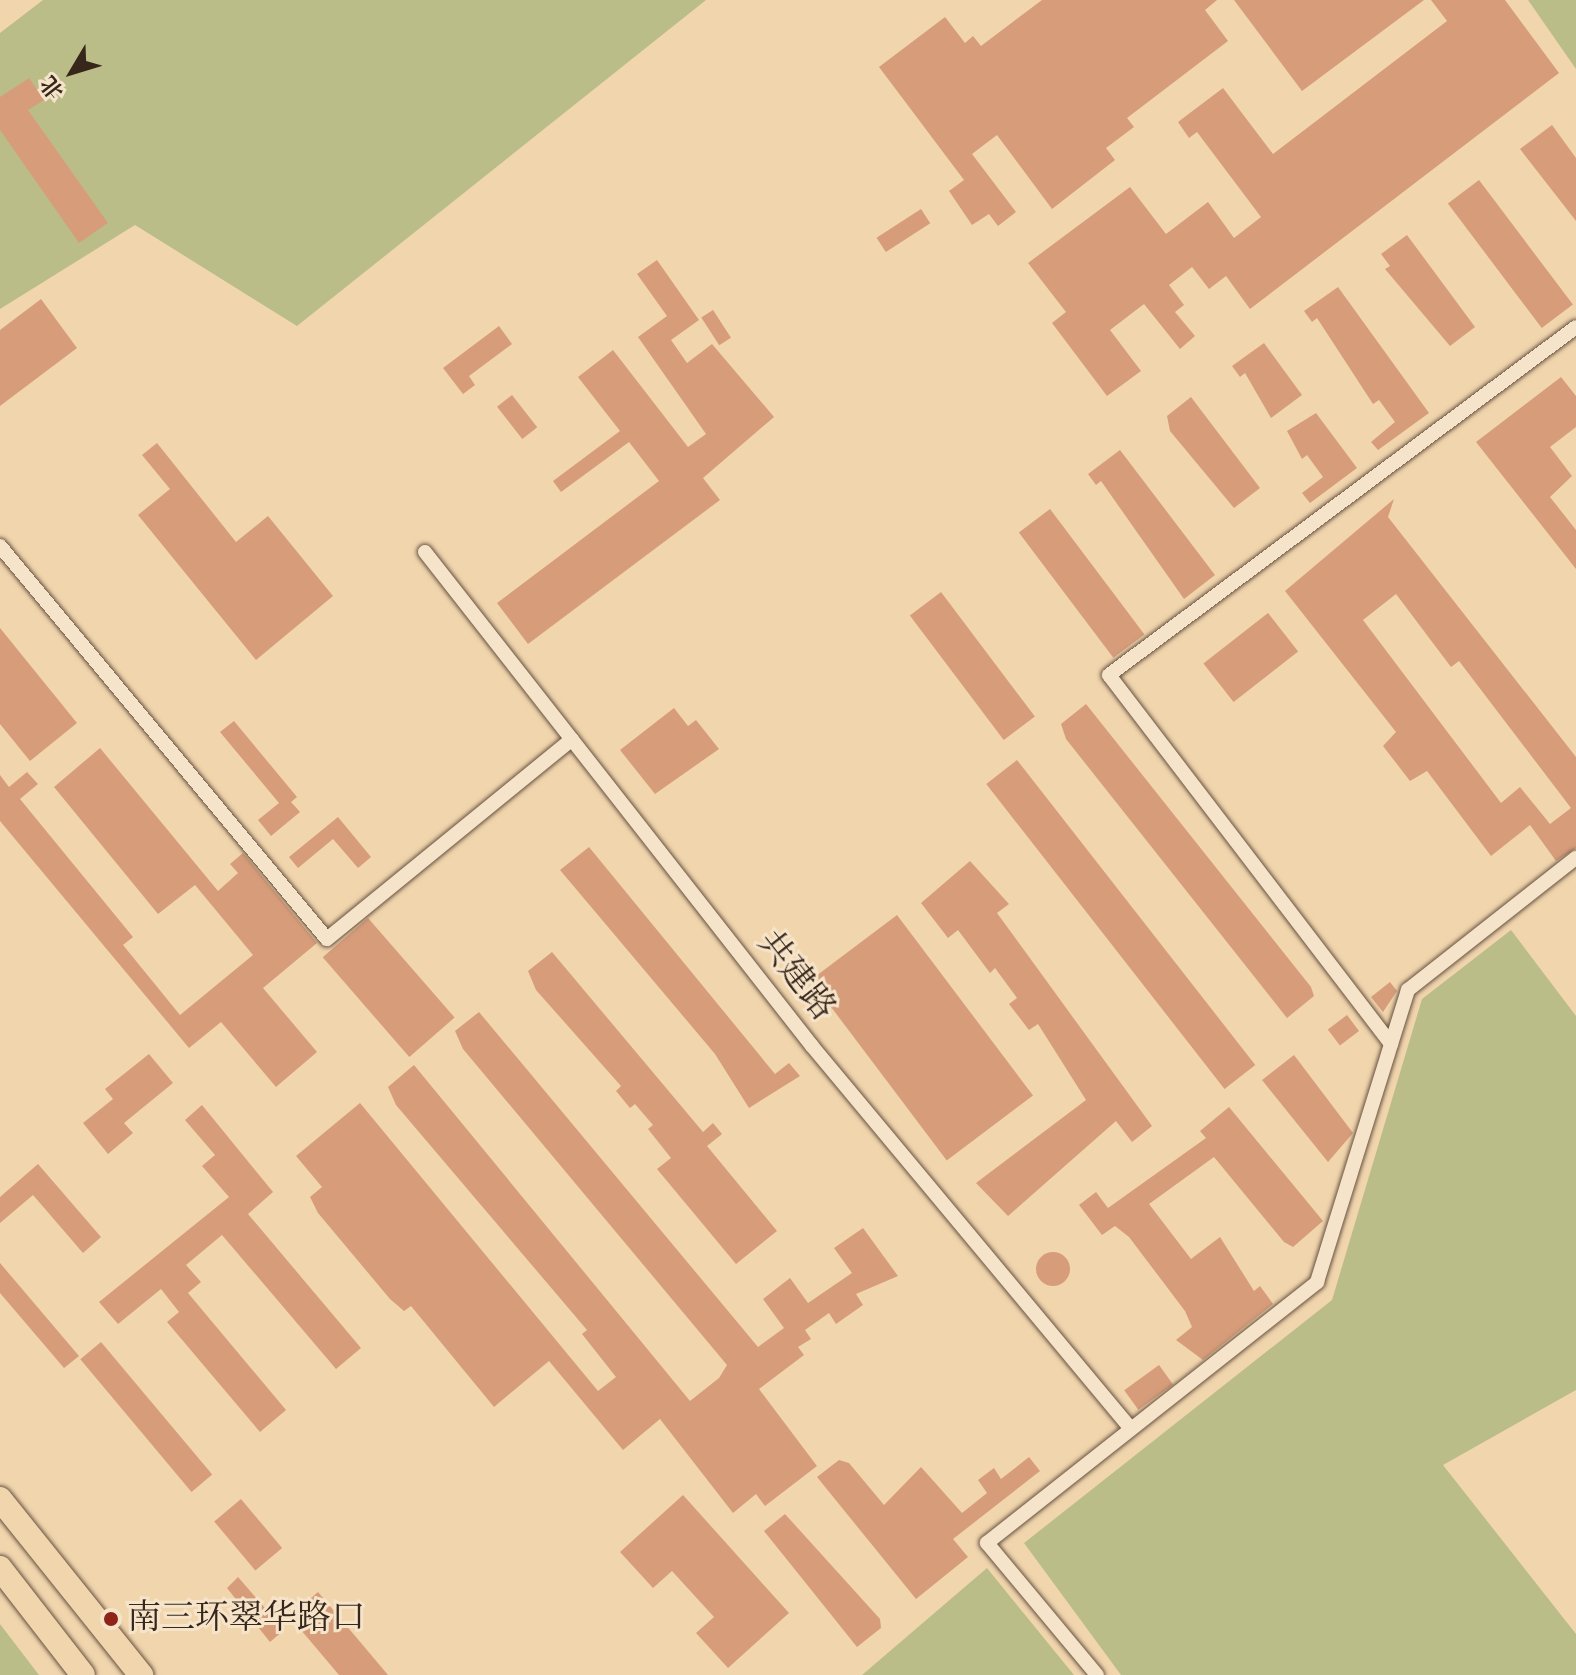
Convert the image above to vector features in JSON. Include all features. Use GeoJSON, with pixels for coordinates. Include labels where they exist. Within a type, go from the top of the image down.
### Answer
{"type":"FeatureCollection","features":[{"type":"Feature","properties":{"kind":"highway"},"geometry":{"type":"LineString","coordinates":[[0,1499],[141,1675]]}},
{"type":"Feature","properties":{"kind":"highway"},"geometry":{"type":"LineString","coordinates":[[0,1568],[83,1675]]}},
{"type":"Feature","properties":{"kind":"street"},"geometry":{"type":"LineString","coordinates":[[1391,1044],[1109,675],[1576,327]]}},
{"type":"Feature","properties":{"kind":"street"},"geometry":{"type":"LineString","coordinates":[[0,546],[327,939],[572,739]]}},
{"type":"Feature","properties":{"kind":"street","name":"共建路"},"geometry":{"type":"LineString","coordinates":[[425,552],[812,1046],[1131,1429]]}},
{"type":"Feature","properties":{"kind":"street"},"geometry":{"type":"LineString","coordinates":[[1097,1675],[987,1543],[1317,1282],[1408,990],[1576,858]]}},
{"type":"Feature","properties":{"kind":"green space"},"geometry":{"type":"Polygon","coordinates":[[[43,0],[706,0],[297,326],[135,225],[0,309],[0,33],[43,0]]]}},
{"type":"Feature","properties":{"kind":"green space"},"geometry":{"type":"Polygon","coordinates":[[[1528,0],[1576,0],[1576,69],[1528,0]]]}},
{"type":"Feature","properties":{"kind":"green space"},"geometry":{"type":"Polygon","coordinates":[[[1511,930],[1576,1016],[1576,1390],[1443,1465],[1576,1634],[1576,1675],[1121,1675],[1024,1543],[1332,1300],[1422,999],[1511,930]]]}},
{"type":"Feature","properties":{"kind":"green space"},"geometry":{"type":"Polygon","coordinates":[[[987,1568],[1074,1675],[862,1675],[987,1568]]]}},
{"type":"Feature","properties":{"kind":"green space"},"geometry":{"type":"Polygon","coordinates":[[[0,1624],[39,1675],[0,1675],[0,1624]]]}},
{"type":"Feature","properties":{"kind":"building"},"geometry":{"type":"Polygon","coordinates":[[[1042,0],[1217,0],[1205,10],[1228,41],[1127,118],[1134,127],[1106,148],[1115,160],[1052,209],[997,135],[972,154],[1016,212],[998,226],[989,214],[972,225],[949,191],[964,180],[879,67],[945,17],[965,43],[973,36],[981,46],[1042,0]]]}},
{"type":"Feature","properties":{"kind":"building"},"geometry":{"type":"Polygon","coordinates":[[[1234,0],[1424,0],[1302,91],[1234,0]]]}},
{"type":"Feature","properties":{"kind":"building"},"geometry":{"type":"Polygon","coordinates":[[[1431,0],[1505,0],[1559,73],[1250,309],[1226,276],[1209,289],[1192,267],[1169,285],[1184,305],[1175,312],[1195,336],[1180,349],[1144,304],[1110,330],[1141,371],[1107,396],[1052,323],[1066,312],[1028,263],[1130,187],[1166,234],[1208,202],[1234,238],[1261,217],[1197,132],[1189,138],[1178,122],[1223,88],[1273,154],[1447,21],[1431,0]]]}},
{"type":"Feature","properties":{"kind":"building"},"geometry":{"type":"Polygon","coordinates":[[[29,78],[44,100],[28,110],[108,223],[79,243],[0,130],[0,97],[29,78]]]}},
{"type":"Feature","properties":{"kind":"building"},"geometry":{"type":"Polygon","coordinates":[[[1552,125],[1576,158],[1576,221],[1520,149],[1552,125]]]}},
{"type":"Feature","properties":{"kind":"building"},"geometry":{"type":"Polygon","coordinates":[[[1479,180],[1573,305],[1542,328],[1448,203],[1479,180]]]}},
{"type":"Feature","properties":{"kind":"building"},"geometry":{"type":"Polygon","coordinates":[[[921,209],[930,223],[886,252],[877,238],[921,209]]]}},
{"type":"Feature","properties":{"kind":"building"},"geometry":{"type":"Polygon","coordinates":[[[1407,235],[1475,327],[1450,346],[1385,269],[1390,266],[1381,254],[1407,235]]]}},
{"type":"Feature","properties":{"kind":"building"},"geometry":{"type":"Polygon","coordinates":[[[657,260],[699,320],[671,340],[687,363],[712,344],[774,417],[703,478],[720,500],[528,644],[497,603],[659,481],[629,442],[561,492],[553,481],[620,431],[578,377],[613,350],[688,447],[706,434],[638,337],[667,316],[637,274],[657,260]]]}},
{"type":"Feature","properties":{"kind":"building"},"geometry":{"type":"Polygon","coordinates":[[[1338,287],[1429,413],[1378,450],[1371,442],[1395,422],[1379,400],[1373,404],[1317,318],[1312,322],[1304,311],[1338,287]]]}},
{"type":"Feature","properties":{"kind":"building"},"geometry":{"type":"Polygon","coordinates":[[[41,299],[77,348],[0,406],[0,330],[41,299]]]}},
{"type":"Feature","properties":{"kind":"building"},"geometry":{"type":"Polygon","coordinates":[[[713,310],[731,338],[719,345],[701,318],[713,310]]]}},
{"type":"Feature","properties":{"kind":"building"},"geometry":{"type":"Polygon","coordinates":[[[499,326],[512,344],[469,376],[475,385],[463,394],[443,368],[499,326]]]}},
{"type":"Feature","properties":{"kind":"building"},"geometry":{"type":"Polygon","coordinates":[[[1264,343],[1302,395],[1271,418],[1245,373],[1240,377],[1232,366],[1264,343]]]}},
{"type":"Feature","properties":{"kind":"building"},"geometry":{"type":"Polygon","coordinates":[[[1561,377],[1576,396],[1576,427],[1550,447],[1572,476],[1550,497],[1576,530],[1576,569],[1476,442],[1561,377]]]}},
{"type":"Feature","properties":{"kind":"building"},"geometry":{"type":"Polygon","coordinates":[[[512,395],[537,427],[522,439],[497,407],[512,395]]]}},
{"type":"Feature","properties":{"kind":"building"},"geometry":{"type":"Polygon","coordinates":[[[1191,397],[1260,488],[1234,508],[1170,431],[1167,416],[1191,397]]]}},
{"type":"Feature","properties":{"kind":"building"},"geometry":{"type":"Polygon","coordinates":[[[1316,413],[1357,468],[1310,503],[1302,493],[1323,477],[1307,455],[1302,459],[1287,431],[1316,413]]]}},
{"type":"Feature","properties":{"kind":"building"},"geometry":{"type":"Polygon","coordinates":[[[157,443],[236,542],[268,516],[333,596],[256,660],[138,515],[170,489],[142,455],[157,443]]]}},
{"type":"Feature","properties":{"kind":"building"},"geometry":{"type":"Polygon","coordinates":[[[1120,450],[1215,575],[1184,599],[1101,481],[1096,485],[1088,474],[1120,450]]]}},
{"type":"Feature","properties":{"kind":"building"},"geometry":{"type":"Polygon","coordinates":[[[1394,499],[1388,517],[1576,757],[1576,848],[1556,861],[1530,825],[1491,856],[1427,771],[1410,781],[1383,746],[1396,732],[1285,591],[1394,499]],[[1396,594],[1363,620],[1501,803],[1520,787],[1550,824],[1571,808],[1459,661],[1451,667],[1396,594]]]}},
{"type":"Feature","properties":{"kind":"building"},"geometry":{"type":"Polygon","coordinates":[[[1050,509],[1144,634],[1113,658],[1019,532],[1050,509]]]}},
{"type":"Feature","properties":{"kind":"building"},"geometry":{"type":"Polygon","coordinates":[[[941,592],[1035,717],[1004,740],[910,615],[941,592]]]}},
{"type":"Feature","properties":{"kind":"building"},"geometry":{"type":"Polygon","coordinates":[[[1268,613],[1298,652],[1234,702],[1203,663],[1268,613]]]}},
{"type":"Feature","properties":{"kind":"building"},"geometry":{"type":"Polygon","coordinates":[[[0,628],[77,723],[30,761],[0,724],[0,628]]]}},
{"type":"Feature","properties":{"kind":"building"},"geometry":{"type":"Polygon","coordinates":[[[1086,704],[1311,987],[1314,996],[1287,1018],[1066,739],[1061,724],[1086,704]]]}},
{"type":"Feature","properties":{"kind":"building"},"geometry":{"type":"Polygon","coordinates":[[[674,708],[688,726],[696,720],[719,749],[655,794],[620,750],[674,708]]]}},
{"type":"Feature","properties":{"kind":"building"},"geometry":{"type":"Polygon","coordinates":[[[234,721],[297,797],[291,802],[300,812],[271,836],[258,820],[279,803],[220,732],[234,721]]]}},
{"type":"Feature","properties":{"kind":"building"},"geometry":{"type":"Polygon","coordinates":[[[100,748],[218,891],[238,873],[230,864],[243,853],[317,943],[263,988],[317,1052],[276,1087],[221,1022],[189,1048],[0,821],[0,775],[9,787],[27,772],[38,784],[20,799],[133,937],[123,945],[180,1015],[253,955],[195,885],[158,914],[54,787],[100,748]]]}},
{"type":"Feature","properties":{"kind":"building"},"geometry":{"type":"Polygon","coordinates":[[[1017,760],[1255,1065],[1225,1089],[986,784],[1017,760]]]}},
{"type":"Feature","properties":{"kind":"building"},"geometry":{"type":"Polygon","coordinates":[[[338,817],[371,857],[358,868],[333,839],[298,868],[289,857],[338,817]]]}},
{"type":"Feature","properties":{"kind":"building"},"geometry":{"type":"Polygon","coordinates":[[[589,847],[775,1074],[789,1063],[800,1076],[749,1108],[715,1054],[560,870],[589,847]]]}},
{"type":"Feature","properties":{"kind":"building"},"geometry":{"type":"Polygon","coordinates":[[[970,861],[1009,904],[997,913],[1152,1126],[1132,1142],[1116,1121],[1008,1216],[976,1183],[1086,1100],[1038,1024],[1029,1030],[1009,1004],[1017,998],[995,968],[990,973],[958,930],[948,938],[921,903],[970,861]]]}},
{"type":"Feature","properties":{"kind":"building"},"geometry":{"type":"Polygon","coordinates":[[[897,915],[1033,1095],[947,1160],[811,980],[897,915]]]}},
{"type":"Feature","properties":{"kind":"building"},"geometry":{"type":"Polygon","coordinates":[[[368,918],[455,1018],[409,1057],[323,957],[368,918]]]}},
{"type":"Feature","properties":{"kind":"building"},"geometry":{"type":"Polygon","coordinates":[[[552,952],[703,1132],[713,1123],[722,1134],[707,1146],[777,1231],[736,1264],[657,1169],[671,1158],[648,1129],[653,1125],[635,1104],[630,1108],[616,1091],[621,1086],[536,990],[528,971],[552,952]]]}},
{"type":"Feature","properties":{"kind":"building"},"geometry":{"type":"Polygon","coordinates":[[[1390,982],[1397,991],[1383,1012],[1371,997],[1390,982]]]}},
{"type":"Feature","properties":{"kind":"building"},"geometry":{"type":"Polygon","coordinates":[[[479,1012],[758,1347],[784,1328],[763,1299],[790,1278],[808,1303],[852,1273],[834,1248],[863,1228],[898,1276],[856,1294],[863,1305],[836,1324],[829,1313],[805,1330],[811,1339],[798,1347],[804,1355],[759,1389],[817,1466],[765,1506],[756,1494],[733,1513],[660,1419],[623,1450],[549,1361],[494,1407],[411,1306],[404,1311],[390,1299],[318,1213],[310,1197],[322,1187],[296,1156],[360,1103],[598,1391],[616,1377],[582,1334],[587,1330],[396,1105],[388,1087],[414,1065],[690,1401],[719,1378],[727,1365],[463,1049],[455,1031],[479,1012]]]}},
{"type":"Feature","properties":{"kind":"building"},"geometry":{"type":"Polygon","coordinates":[[[1347,1015],[1359,1031],[1340,1045],[1328,1029],[1347,1015]]]}},
{"type":"Feature","properties":{"kind":"building"},"geometry":{"type":"Polygon","coordinates":[[[149,1054],[173,1083],[124,1123],[133,1133],[108,1154],[83,1123],[113,1099],[105,1089],[149,1054]]]}},
{"type":"Feature","properties":{"kind":"building"},"geometry":{"type":"Polygon","coordinates":[[[1294,1055],[1353,1133],[1328,1162],[1262,1080],[1294,1055]]]}},
{"type":"Feature","properties":{"kind":"building"},"geometry":{"type":"Polygon","coordinates":[[[202,1105],[273,1192],[248,1214],[361,1348],[336,1369],[222,1235],[186,1265],[201,1282],[188,1293],[286,1410],[260,1432],[167,1322],[179,1312],[161,1289],[118,1324],[99,1302],[229,1197],[202,1166],[215,1155],[185,1120],[202,1105]]]}},
{"type":"Feature","properties":{"kind":"building"},"geometry":{"type":"Polygon","coordinates":[[[1229,1107],[1323,1221],[1293,1247],[1284,1242],[1214,1157],[1149,1204],[1191,1259],[1220,1237],[1254,1291],[1260,1286],[1273,1304],[1203,1360],[1176,1340],[1192,1327],[1185,1311],[1129,1237],[1115,1226],[1102,1235],[1079,1205],[1096,1192],[1108,1208],[1206,1138],[1200,1131],[1229,1107]]]}},
{"type":"Feature","properties":{"kind":"building"},"geometry":{"type":"Polygon","coordinates":[[[38,1164],[101,1237],[83,1253],[33,1195],[0,1223],[0,1197],[38,1164]]]}},
{"type":"Feature","properties":{"kind":"building"},"geometry":{"type":"Polygon","coordinates":[[[1053,1252],[1065,1257],[1070,1269],[1065,1281],[1053,1286],[1041,1281],[1036,1269],[1041,1257],[1053,1252]]]}},
{"type":"Feature","properties":{"kind":"building"},"geometry":{"type":"Polygon","coordinates":[[[0,1263],[79,1356],[64,1368],[0,1293],[0,1263]]]}},
{"type":"Feature","properties":{"kind":"building"},"geometry":{"type":"Polygon","coordinates":[[[101,1342],[212,1475],[192,1492],[80,1359],[101,1342]]]}},
{"type":"Feature","properties":{"kind":"building"},"geometry":{"type":"Polygon","coordinates":[[[1159,1365],[1173,1384],[1138,1410],[1124,1390],[1159,1365]]]}},
{"type":"Feature","properties":{"kind":"building"},"geometry":{"type":"Polygon","coordinates":[[[1029,1457],[1040,1471],[953,1539],[968,1557],[916,1599],[817,1477],[839,1460],[849,1463],[884,1505],[921,1467],[962,1513],[987,1493],[978,1480],[994,1468],[1001,1479],[1029,1457]]]}},
{"type":"Feature","properties":{"kind":"building"},"geometry":{"type":"Polygon","coordinates":[[[683,1495],[789,1613],[728,1668],[696,1633],[714,1617],[672,1571],[653,1588],[620,1552],[683,1495]]]}},
{"type":"Feature","properties":{"kind":"building"},"geometry":{"type":"Polygon","coordinates":[[[241,1499],[282,1548],[255,1571],[214,1521],[241,1499]]]}},
{"type":"Feature","properties":{"kind":"building"},"geometry":{"type":"Polygon","coordinates":[[[785,1514],[880,1619],[881,1628],[857,1647],[764,1531],[785,1514]]]}},
{"type":"Feature","properties":{"kind":"building"},"geometry":{"type":"Polygon","coordinates":[[[238,1577],[284,1630],[270,1642],[227,1588],[238,1577]]]}},
{"type":"Feature","properties":{"kind":"building"},"geometry":{"type":"Polygon","coordinates":[[[318,1592],[388,1675],[339,1675],[290,1617],[318,1592]]]}},
{"type":"Feature","properties":{"kind":"place","name":"南三环翠华路口"},"geometry":{"type":"Point","coordinates":[111,1619]}}]}
